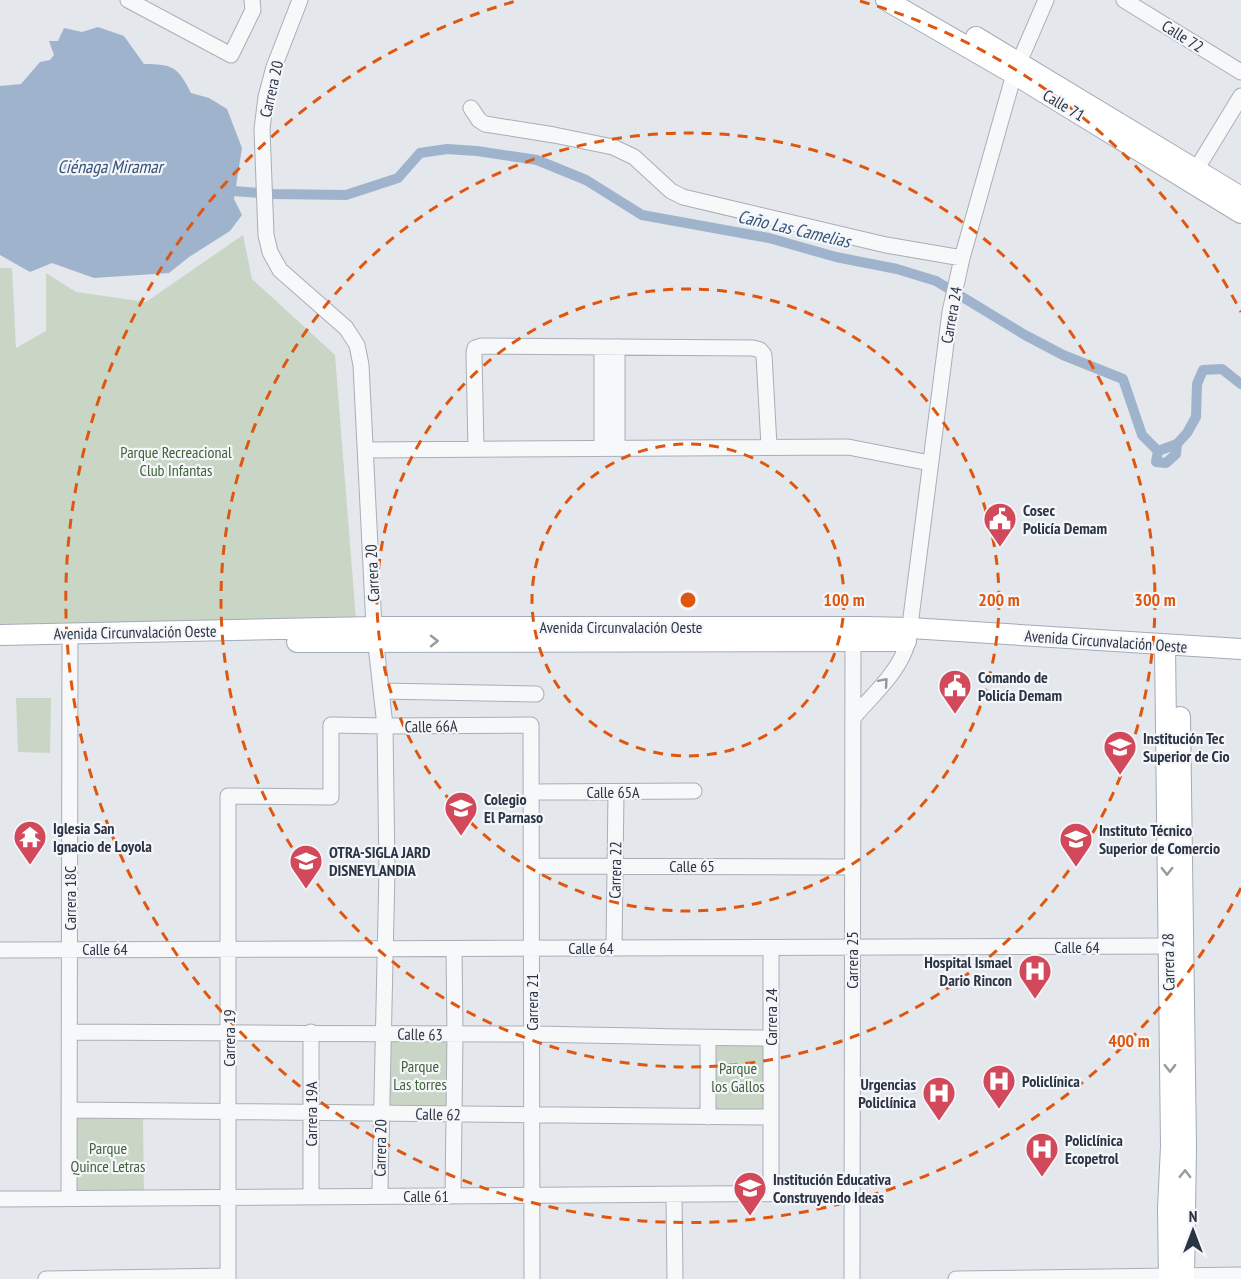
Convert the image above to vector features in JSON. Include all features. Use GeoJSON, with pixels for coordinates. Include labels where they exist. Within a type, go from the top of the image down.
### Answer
{"type":"FeatureCollection","features":[{"type":"Feature","properties":{"kind":"main road","name":"Calle 71"},"geometry":{"type":"LineString","coordinates":[[886,0],[1016,67]]}},
{"type":"Feature","properties":{"kind":"main road","name":"Calle 71"},"geometry":{"type":"LineString","coordinates":[[911,0],[1192,175],[1241,213]]}},
{"type":"Feature","properties":{"kind":"main road","name":"Calle 71"},"geometry":{"type":"LineString","coordinates":[[1192,175],[1241,197]]}},
{"type":"Feature","properties":{"kind":"main road","name":"Avenida Circunvalación Oeste"},"geometry":{"type":"LineString","coordinates":[[375,634],[853,641],[909,635]]}},
{"type":"Feature","properties":{"kind":"main road","name":"Avenida Circunvalación Oeste"},"geometry":{"type":"LineString","coordinates":[[0,635],[70,639],[375,634],[909,635],[1172,652],[1241,663]]}},
{"type":"Feature","properties":{"kind":"main road","name":"Avenida Circunvalación Oeste"},"geometry":{"type":"LineString","coordinates":[[0,646],[70,639]]}},
{"type":"Feature","properties":{"kind":"main road","name":"Avenida Circunvalación Oeste"},"geometry":{"type":"LineString","coordinates":[[1172,652],[1241,649]]}},
{"type":"Feature","properties":{"kind":"main road","name":"Carrera 28"},"geometry":{"type":"LineString","coordinates":[[1172,652],[1175,946],[1186,1146],[1176,1277]]}},
{"type":"Feature","properties":{"kind":"street"},"geometry":{"type":"LineString","coordinates":[[128,0],[231,55],[253,10],[252,0]]}},
{"type":"Feature","properties":{"kind":"street","name":"Carrera 20"},"geometry":{"type":"LineString","coordinates":[[300,0],[274,67],[266,96],[262,129],[264,216],[270,252],[280,270],[346,328],[357,345],[361,365],[375,634],[385,726],[387,871],[380,1188]]}},
{"type":"Feature","properties":{"kind":"street","name":"Carrera 24"},"geometry":{"type":"LineString","coordinates":[[853,718],[898,666],[905,654],[950,312],[957,277],[1016,67],[1046,0]]}},
{"type":"Feature","properties":{"kind":"street","name":"Calle 72"},"geometry":{"type":"LineString","coordinates":[[1124,0],[1241,72]]}},
{"type":"Feature","properties":{"kind":"street"},"geometry":{"type":"LineString","coordinates":[[1192,175],[1241,96]]}},
{"type":"Feature","properties":{"kind":"street"},"geometry":{"type":"LineString","coordinates":[[471,108],[479,120],[485,124],[613,147],[634,157],[671,191],[683,197],[885,245],[962,258]]}},
{"type":"Feature","properties":{"kind":"street"},"geometry":{"type":"LineString","coordinates":[[476,449],[475,348],[481,346],[753,348],[760,350],[764,355],[769,446]]}},
{"type":"Feature","properties":{"kind":"street"},"geometry":{"type":"LineString","coordinates":[[610,347],[610,447]]}},
{"type":"Feature","properties":{"kind":"street"},"geometry":{"type":"LineString","coordinates":[[366,450],[848,447],[930,463]]}},
{"type":"Feature","properties":{"kind":"street","name":"Carrera 18C"},"geometry":{"type":"LineString","coordinates":[[69,1198],[70,639]]}},
{"type":"Feature","properties":{"kind":"street","name":"Carrera 25"},"geometry":{"type":"LineString","coordinates":[[852,1279],[853,641]]}},
{"type":"Feature","properties":{"kind":"street"},"geometry":{"type":"LineString","coordinates":[[382,691],[536,694]]}},
{"type":"Feature","properties":{"kind":"street","name":"Calle 66A"},"geometry":{"type":"LineString","coordinates":[[228,796],[330,797],[331,724],[531,725]]}},
{"type":"Feature","properties":{"kind":"street","name":"Carrera 21"},"geometry":{"type":"LineString","coordinates":[[531,725],[532,1279]]}},
{"type":"Feature","properties":{"kind":"street","name":"Calle 65A"},"geometry":{"type":"LineString","coordinates":[[531,792],[694,791]]}},
{"type":"Feature","properties":{"kind":"street","name":"Carrera 22"},"geometry":{"type":"LineString","coordinates":[[614,948],[616,792]]}},
{"type":"Feature","properties":{"kind":"street","name":"Carrera 19"},"geometry":{"type":"LineString","coordinates":[[228,796],[228,1277]]}},
{"type":"Feature","properties":{"kind":"street","name":"Calle 65"},"geometry":{"type":"LineString","coordinates":[[532,866],[853,867]]}},
{"type":"Feature","properties":{"kind":"street","name":"Calle 64"},"geometry":{"type":"LineString","coordinates":[[0,950],[1175,946]]}},
{"type":"Feature","properties":{"kind":"street","name":"Carrera 24"},"geometry":{"type":"LineString","coordinates":[[771,948],[771,1193]]}},
{"type":"Feature","properties":{"kind":"street"},"geometry":{"type":"LineString","coordinates":[[453,1196],[454,949]]}},
{"type":"Feature","properties":{"kind":"street","name":"Calle 63"},"geometry":{"type":"LineString","coordinates":[[69,1032],[229,1034],[311,1032],[771,1038]]}},
{"type":"Feature","properties":{"kind":"street","name":"Carrera 19A"},"geometry":{"type":"LineString","coordinates":[[311,1032],[311,1197]]}},
{"type":"Feature","properties":{"kind":"street"},"geometry":{"type":"LineString","coordinates":[[708,1038],[708,1116]]}},
{"type":"Feature","properties":{"kind":"street","name":"Calle 62"},"geometry":{"type":"LineString","coordinates":[[69,1110],[771,1117]]}},
{"type":"Feature","properties":{"kind":"street","name":"Calle 61"},"geometry":{"type":"LineString","coordinates":[[0,1199],[852,1193]]}},
{"type":"Feature","properties":{"kind":"street"},"geometry":{"type":"LineString","coordinates":[[674,1194],[675,1279]]}},
{"type":"Feature","properties":{"kind":"street"},"geometry":{"type":"LineString","coordinates":[[956,1279],[1241,1275]]}},
{"type":"Feature","properties":{"kind":"street"},"geometry":{"type":"LineString","coordinates":[[45,1279],[228,1277]]}},
{"type":"Feature","properties":{"kind":"green space","name":"Parque Recreacional Club Infantas"},"geometry":{"type":"Polygon","coordinates":[[[243,235],[252,279],[335,355],[356,620],[0,624],[0,268],[12,268],[16,348],[46,331],[46,273],[76,292],[146,302],[243,235]]]}},
{"type":"Feature","properties":{"kind":"green space"},"geometry":{"type":"Polygon","coordinates":[[[16,698],[51,698],[50,753],[18,752],[16,698]]]}},
{"type":"Feature","properties":{"kind":"green space","name":"Parque Las torres"},"geometry":{"type":"Polygon","coordinates":[[[389,1041],[451,1041],[453,1110],[388,1112],[389,1041]]]}},
{"type":"Feature","properties":{"kind":"green space","name":"Parque los Gallos"},"geometry":{"type":"Polygon","coordinates":[[[712,1041],[765,1042],[765,1113],[710,1112],[712,1041]]]}},
{"type":"Feature","properties":{"kind":"green space","name":"Parque Quince Letras"},"geometry":{"type":"Polygon","coordinates":[[[72,1117],[143,1118],[144,1198],[72,1198],[72,1117]]]}},
{"type":"Feature","properties":{"kind":"water","name":"Ciénaga Miramar"},"geometry":{"type":"Polygon","coordinates":[[[98,27],[124,36],[144,64],[168,66],[174,69],[191,93],[209,98],[227,109],[242,148],[234,199],[242,215],[230,231],[189,257],[169,273],[94,278],[52,263],[30,272],[0,255],[0,86],[21,84],[40,62],[50,60],[54,55],[49,41],[58,41],[64,28],[82,32],[98,27]]]}},
{"type":"Feature","properties":{"kind":"waterway","name":"Caño Las Camelias"},"geometry":{"type":"LineString","coordinates":[[234,191],[346,195],[398,178],[420,153],[447,149],[537,160],[586,180],[642,215],[769,238],[836,257],[897,269],[936,281],[1025,335],[1063,355],[1123,379],[1142,435],[1158,451],[1177,444],[1187,433],[1196,417],[1197,384],[1203,370],[1222,369],[1241,384]]}},
{"type":"Feature","properties":{"kind":"waterway"},"geometry":{"type":"LineString","coordinates":[[1158,451],[1156,462],[1166,463],[1176,454],[1177,444]]}},
{"type":"Feature","properties":{"kind":"place","name":"Cosec Policía Demam"},"geometry":{"type":"Point","coordinates":[1000,548]}},
{"type":"Feature","properties":{"kind":"place","name":"Comando de Policía Demam"},"geometry":{"type":"Point","coordinates":[955,715]}},
{"type":"Feature","properties":{"kind":"place","name":"Institución Tec Superior de Cio"},"geometry":{"type":"Point","coordinates":[1120,776]}},
{"type":"Feature","properties":{"kind":"place","name":"Colegio El Parnaso"},"geometry":{"type":"Point","coordinates":[461,837]}},
{"type":"Feature","properties":{"kind":"place","name":"Iglesia San Ignacio de Loyola"},"geometry":{"type":"Point","coordinates":[30,866]}},
{"type":"Feature","properties":{"kind":"place","name":"Instituto Técnico Superior de Comercio"},"geometry":{"type":"Point","coordinates":[1076,868]}},
{"type":"Feature","properties":{"kind":"place","name":"OTRA-SIGLA JARD DISNEYLANDIA"},"geometry":{"type":"Point","coordinates":[306,890]}},
{"type":"Feature","properties":{"kind":"place","name":"Hospital Ismael Dario Rincon"},"geometry":{"type":"Point","coordinates":[1035,1000]}},
{"type":"Feature","properties":{"kind":"place","name":"Policlínica"},"geometry":{"type":"Point","coordinates":[999,1110]}},
{"type":"Feature","properties":{"kind":"place","name":"Urgencias Policlínica"},"geometry":{"type":"Point","coordinates":[939,1122]}},
{"type":"Feature","properties":{"kind":"place","name":"Policlínica Ecopetrol"},"geometry":{"type":"Point","coordinates":[1042,1178]}},
{"type":"Feature","properties":{"kind":"place","name":"Institución Educativa Construyendo Ideas"},"geometry":{"type":"Point","coordinates":[750,1217]}}]}
